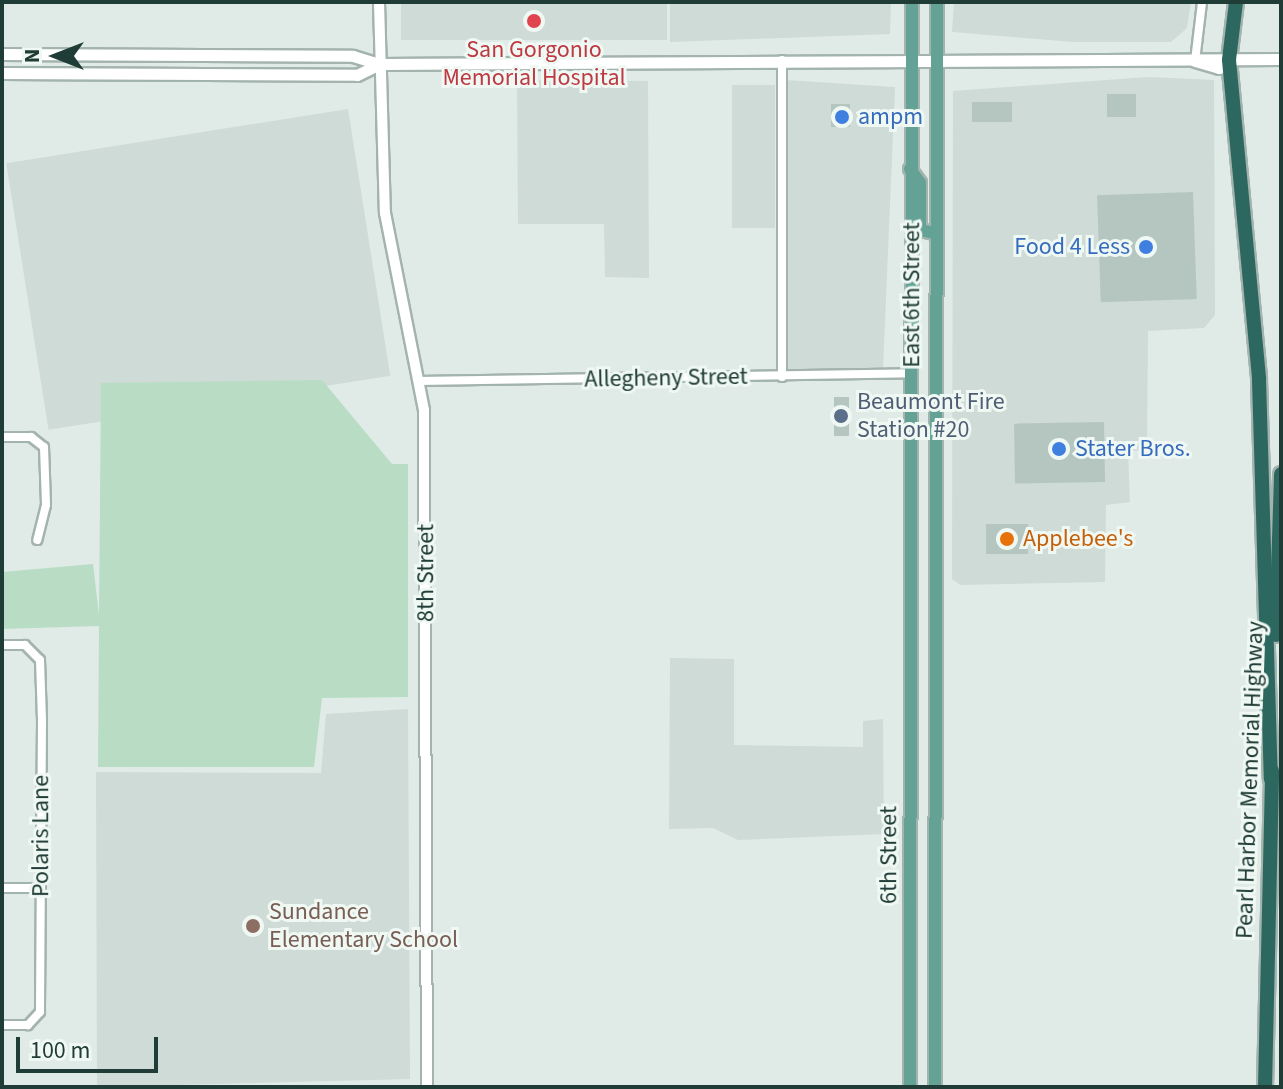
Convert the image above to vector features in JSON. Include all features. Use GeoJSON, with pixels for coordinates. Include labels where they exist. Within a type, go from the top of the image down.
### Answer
{"type":"FeatureCollection","features":[{"type":"Feature","properties":{"kind":"highway"},"geometry":{"type":"LineString","coordinates":[[1236,2],[1229,60],[1259,380],[1271,779]]}},
{"type":"Feature","properties":{"kind":"highway","name":"Pearl Harbor Memorial Highway"},"geometry":{"type":"LineString","coordinates":[[1265,1087],[1281,474]]}},
{"type":"Feature","properties":{"kind":"main road","name":"East 6th Street"},"geometry":{"type":"LineString","coordinates":[[911,622],[909,60],[912,2]]}},
{"type":"Feature","properties":{"kind":"main road","name":"East 6th Street"},"geometry":{"type":"LineString","coordinates":[[934,625],[937,2]]}},
{"type":"Feature","properties":{"kind":"main road"},"geometry":{"type":"LineString","coordinates":[[2,54],[353,56],[380,64],[782,60],[1195,61],[1204,54],[1229,60],[1281,59]]}},
{"type":"Feature","properties":{"kind":"main road"},"geometry":{"type":"LineString","coordinates":[[2,73],[357,75],[380,64]]}},
{"type":"Feature","properties":{"kind":"main road"},"geometry":{"type":"LineString","coordinates":[[910,169],[920,183],[920,230],[934,233]]}},
{"type":"Feature","properties":{"kind":"main road","name":"6th Street"},"geometry":{"type":"LineString","coordinates":[[910,1087],[911,622]]}},
{"type":"Feature","properties":{"kind":"main road","name":"6th Street"},"geometry":{"type":"LineString","coordinates":[[934,625],[935,1087]]}},
{"type":"Feature","properties":{"kind":"street","name":"8th Street"},"geometry":{"type":"LineString","coordinates":[[379,2],[385,213],[422,381],[427,1087]]}},
{"type":"Feature","properties":{"kind":"street"},"geometry":{"type":"LineString","coordinates":[[1195,61],[1202,2]]}},
{"type":"Feature","properties":{"kind":"street"},"geometry":{"type":"LineString","coordinates":[[782,60],[782,377]]}},
{"type":"Feature","properties":{"kind":"street","name":"Allegheny Street"},"geometry":{"type":"LineString","coordinates":[[422,381],[910,373]]}},
{"type":"Feature","properties":{"kind":"street"},"geometry":{"type":"LineString","coordinates":[[2,437],[31,437],[44,447],[46,505],[37,540]]}},
{"type":"Feature","properties":{"kind":"street","name":"Polaris Lane"},"geometry":{"type":"LineString","coordinates":[[2,645],[25,645],[40,660],[41,888],[40,1012],[28,1025],[2,1025]]}},
{"type":"Feature","properties":{"kind":"street"},"geometry":{"type":"LineString","coordinates":[[2,888],[41,888]]}},
{"type":"Feature","properties":{"kind":"shaded area","name":"San Gorgonio Memorial Hospital"},"geometry":{"type":"Polygon","coordinates":[[[401,2],[667,2],[667,40],[401,40],[401,2]]]}},
{"type":"Feature","properties":{"kind":"shaded area"},"geometry":{"type":"Polygon","coordinates":[[[670,2],[891,2],[890,34],[670,42],[670,2]]]}},
{"type":"Feature","properties":{"kind":"shaded area"},"geometry":{"type":"Polygon","coordinates":[[[954,2],[1191,2],[1187,28],[1171,42],[1073,42],[952,32],[954,2]]]}},
{"type":"Feature","properties":{"kind":"shaded area"},"geometry":{"type":"Polygon","coordinates":[[[1148,77],[1214,80],[1215,315],[1204,328],[1148,331],[1147,450],[1128,451],[1130,502],[1106,505],[1105,582],[960,585],[952,579],[953,91],[1148,77]]]}},
{"type":"Feature","properties":{"kind":"shaded area"},"geometry":{"type":"Polygon","coordinates":[[[517,80],[648,81],[649,278],[605,277],[604,224],[518,224],[517,80]]]}},
{"type":"Feature","properties":{"kind":"shaded area"},"geometry":{"type":"Polygon","coordinates":[[[785,80],[895,87],[883,369],[788,369],[785,80]]]}},
{"type":"Feature","properties":{"kind":"shaded area"},"geometry":{"type":"Polygon","coordinates":[[[732,85],[775,85],[775,228],[732,228],[732,85]]]}},
{"type":"Feature","properties":{"kind":"shaded area"},"geometry":{"type":"Polygon","coordinates":[[[348,109],[390,376],[48,430],[6,163],[348,109]]]}},
{"type":"Feature","properties":{"kind":"shaded area"},"geometry":{"type":"Polygon","coordinates":[[[670,658],[734,659],[734,745],[863,747],[863,721],[883,719],[884,834],[738,840],[713,828],[669,829],[670,658]]]}},
{"type":"Feature","properties":{"kind":"shaded area","name":"Sundance Elementary School"},"geometry":{"type":"Polygon","coordinates":[[[408,709],[410,1079],[97,1087],[96,772],[321,773],[326,714],[408,709]]]}},
{"type":"Feature","properties":{"kind":"green space"},"geometry":{"type":"Polygon","coordinates":[[[322,380],[392,464],[408,464],[408,697],[322,698],[314,767],[98,767],[99,626],[2,629],[2,572],[93,564],[99,615],[101,383],[322,380]]]}},
{"type":"Feature","properties":{"kind":"building"},"geometry":{"type":"Polygon","coordinates":[[[1107,94],[1136,94],[1136,117],[1107,117],[1107,94]]]}},
{"type":"Feature","properties":{"kind":"building"},"geometry":{"type":"Polygon","coordinates":[[[972,102],[1012,102],[1012,122],[972,122],[972,102]]]}},
{"type":"Feature","properties":{"kind":"building","name":"ampm"},"geometry":{"type":"Polygon","coordinates":[[[831,104],[850,104],[850,127],[831,127],[831,104]]]}},
{"type":"Feature","properties":{"kind":"building","name":"Food 4 Less"},"geometry":{"type":"Polygon","coordinates":[[[1193,192],[1197,299],[1101,302],[1097,195],[1193,192]]]}},
{"type":"Feature","properties":{"kind":"building","name":"Beaumont Fire Station #20"},"geometry":{"type":"Polygon","coordinates":[[[834,397],[849,397],[849,436],[834,436],[834,397]]]}},
{"type":"Feature","properties":{"kind":"building","name":"Stater Bros."},"geometry":{"type":"Polygon","coordinates":[[[1104,422],[1105,482],[1015,484],[1014,424],[1104,422]]]}},
{"type":"Feature","properties":{"kind":"building","name":"Applebee's"},"geometry":{"type":"Polygon","coordinates":[[[986,524],[1028,524],[1028,554],[986,554],[986,524]]]}},
{"type":"Feature","properties":{"kind":"place","name":"San Gorgonio Memorial Hospital"},"geometry":{"type":"Point","coordinates":[534,21]}},
{"type":"Feature","properties":{"kind":"place","name":"ampm"},"geometry":{"type":"Point","coordinates":[842,117]}},
{"type":"Feature","properties":{"kind":"place","name":"Food 4 Less"},"geometry":{"type":"Point","coordinates":[1146,247]}},
{"type":"Feature","properties":{"kind":"place","name":"Beaumont Fire Station #20"},"geometry":{"type":"Point","coordinates":[841,416]}},
{"type":"Feature","properties":{"kind":"place","name":"Stater Bros."},"geometry":{"type":"Point","coordinates":[1059,449]}},
{"type":"Feature","properties":{"kind":"place","name":"Applebee's"},"geometry":{"type":"Point","coordinates":[1007,539]}},
{"type":"Feature","properties":{"kind":"place","name":"Sundance Elementary School"},"geometry":{"type":"Point","coordinates":[253,926]}}]}
